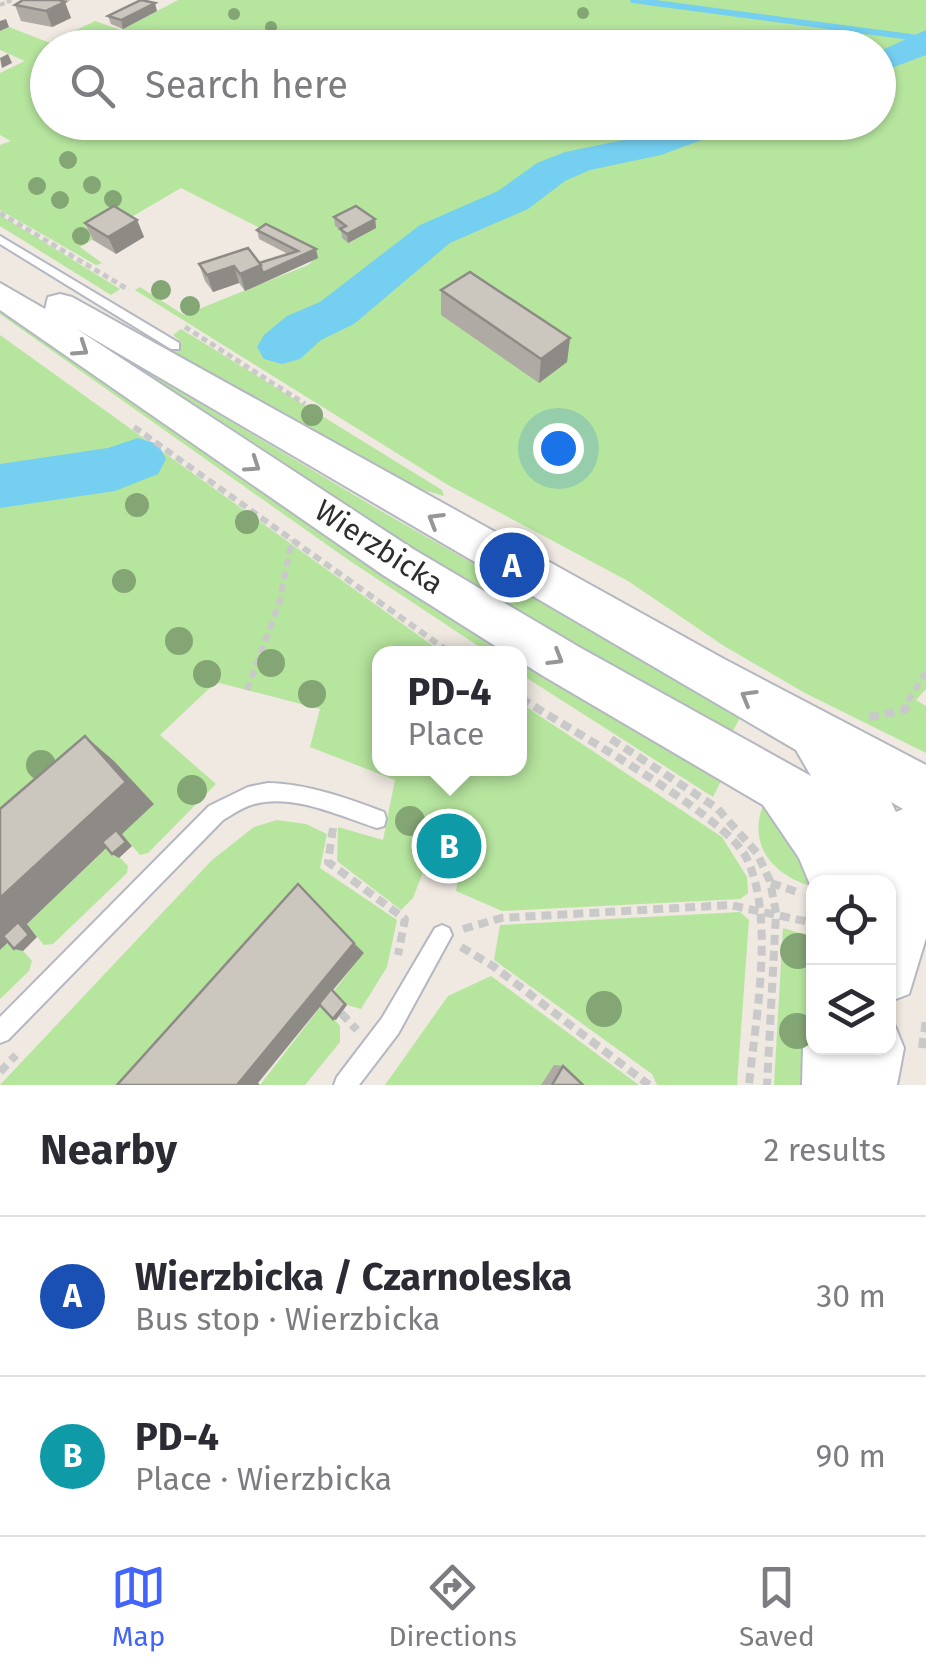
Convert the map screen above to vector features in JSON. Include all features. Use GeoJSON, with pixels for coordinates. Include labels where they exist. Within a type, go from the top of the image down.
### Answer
{"type":"FeatureCollection","features":[{"type":"Feature","properties":{"kind":"street","name":"Wierzbicka"},"geometry":{"type":"LineString","coordinates":[[0,274],[119,324],[792,722],[926,794]]}},
{"type":"Feature","properties":{"kind":"street","name":"Wierzbicka"},"geometry":{"type":"LineString","coordinates":[[0,294],[398,562],[895,857]]}},
{"type":"Feature","properties":{"kind":"street"},"geometry":{"type":"LineString","coordinates":[[792,722],[841,770],[895,857],[905,936]]}},
{"type":"Feature","properties":{"kind":"street"},"geometry":{"type":"LineString","coordinates":[[765,778],[806,820],[834,875]]}},
{"type":"Feature","properties":{"kind":"street"},"geometry":{"type":"LineString","coordinates":[[834,1055],[834,1085]]}},
{"type":"Feature","properties":{"kind":"street"},"geometry":{"type":"LineString","coordinates":[[866,1085],[872,1055]]}},
{"type":"Feature","properties":{"kind":"lane"},"geometry":{"type":"LineString","coordinates":[[0,239],[119,324],[176,346]]}},
{"type":"Feature","properties":{"kind":"lane"},"geometry":{"type":"LineString","coordinates":[[0,1032],[216,812],[252,796],[274,792],[377,820]]}},
{"type":"Feature","properties":{"kind":"lane"},"geometry":{"type":"LineString","coordinates":[[346,1085],[390,1026],[442,935]]}},
{"type":"Feature","properties":{"kind":"path"},"geometry":{"type":"LineString","coordinates":[[0,5],[12,0]]}},
{"type":"Feature","properties":{"kind":"path"},"geometry":{"type":"LineString","coordinates":[[128,423],[441,646]]}},
{"type":"Feature","properties":{"kind":"path"},"geometry":{"type":"LineString","coordinates":[[247,690],[280,604],[292,540]]}},
{"type":"Feature","properties":{"kind":"path"},"geometry":{"type":"LineString","coordinates":[[853,718],[905,710],[910,694],[926,672]]}},
{"type":"Feature","properties":{"kind":"path"},"geometry":{"type":"LineString","coordinates":[[527,703],[720,825],[738,844],[749,863],[760,909],[749,1085]]}},
{"type":"Feature","properties":{"kind":"path"},"geometry":{"type":"LineString","coordinates":[[598,730],[714,805],[743,830],[758,852],[774,895],[776,913],[767,1085]]}},
{"type":"Feature","properties":{"kind":"path"},"geometry":{"type":"LineString","coordinates":[[314,821],[333,827],[328,862],[406,918],[394,967]]}},
{"type":"Feature","properties":{"kind":"path"},"geometry":{"type":"LineString","coordinates":[[442,935],[501,918],[730,905],[806,921]]}},
{"type":"Feature","properties":{"kind":"path"},"geometry":{"type":"LineString","coordinates":[[442,935],[493,966],[649,1085]]}},
{"type":"Feature","properties":{"kind":"path"},"geometry":{"type":"LineString","coordinates":[[341,1013],[361,1025],[347,1044]]}},
{"type":"Feature","properties":{"kind":"green space"},"geometry":{"type":"Polygon","coordinates":[[[178,0],[926,0],[926,689],[916,700],[926,706],[926,753],[805,693],[724,646],[628,581],[448,485],[135,290],[140,287],[184,315],[308,265],[317,257],[181,188],[80,247],[102,263],[96,265],[0,210],[0,145],[11,141],[0,135],[0,73],[25,61],[0,50],[0,31],[9,27],[30,35],[30,140],[896,140],[896,30],[121,30],[178,0]]]}},
{"type":"Feature","properties":{"kind":"green space"},"geometry":{"type":"Polygon","coordinates":[[[95,21],[121,30],[77,30],[95,21]]]}},
{"type":"Feature","properties":{"kind":"green space"},"geometry":{"type":"Polygon","coordinates":[[[0,215],[120,289],[111,295],[0,226],[0,215]]]}},
{"type":"Feature","properties":{"kind":"green space"},"geometry":{"type":"Polygon","coordinates":[[[0,303],[500,646],[478,646],[350,561],[0,314],[0,303]]]}},
{"type":"Feature","properties":{"kind":"green space"},"geometry":{"type":"Polygon","coordinates":[[[181,329],[442,490],[444,496],[413,487],[139,341],[145,336],[171,352],[182,343],[173,335],[181,329]]]}},
{"type":"Feature","properties":{"kind":"green space"},"geometry":{"type":"Polygon","coordinates":[[[0,335],[433,646],[372,646],[372,771],[310,747],[320,709],[216,682],[160,735],[216,784],[148,853],[140,855],[122,834],[0,864],[0,335]]]}},
{"type":"Feature","properties":{"kind":"green space"},"geometry":{"type":"Polygon","coordinates":[[[89,337],[381,511],[741,716],[728,740],[541,632],[89,337]]]}},
{"type":"Feature","properties":{"kind":"green space"},"geometry":{"type":"Polygon","coordinates":[[[527,664],[721,781],[713,797],[527,678],[527,664]]]}},
{"type":"Feature","properties":{"kind":"green space"},"geometry":{"type":"Polygon","coordinates":[[[527,707],[722,837],[747,877],[748,893],[740,899],[502,911],[456,891],[460,866],[429,857],[413,898],[401,910],[337,861],[338,827],[383,840],[395,780],[385,776],[527,776],[527,707]]]}},
{"type":"Feature","properties":{"kind":"green space"},"geometry":{"type":"Polygon","coordinates":[[[763,805],[807,861],[806,885],[774,866],[761,845],[759,819],[763,805]]]}},
{"type":"Feature","properties":{"kind":"green space"},"geometry":{"type":"Polygon","coordinates":[[[277,820],[306,824],[327,834],[320,868],[397,920],[387,967],[361,1009],[347,1005],[334,991],[364,952],[148,1085],[0,1085],[212,860],[254,827],[277,820]]]}},
{"type":"Feature","properties":{"kind":"green space"},"geometry":{"type":"Polygon","coordinates":[[[109,846],[128,866],[127,873],[53,944],[44,945],[27,924],[109,846]]]}},
{"type":"Feature","properties":{"kind":"green space"},"geometry":{"type":"Polygon","coordinates":[[[740,912],[749,920],[737,1085],[657,1085],[652,1074],[494,960],[500,925],[740,912]]]}},
{"type":"Feature","properties":{"kind":"green space"},"geometry":{"type":"Polygon","coordinates":[[[783,928],[806,935],[808,1085],[774,1085],[783,928]]]}},
{"type":"Feature","properties":{"kind":"green space"},"geometry":{"type":"Polygon","coordinates":[[[12,938],[32,961],[29,971],[0,999],[0,950],[12,938]]]}},
{"type":"Feature","properties":{"kind":"green space"},"geometry":{"type":"Polygon","coordinates":[[[491,976],[639,1085],[385,1085],[448,996],[491,976]]]}},
{"type":"Feature","properties":{"kind":"green space"},"geometry":{"type":"Polygon","coordinates":[[[322,1005],[340,1026],[340,1042],[305,1085],[260,1085],[322,1005]]]}},
{"type":"Feature","properties":{"kind":"building"},"geometry":{"type":"Polygon","coordinates":[[[23,0],[65,2],[46,11],[15,5],[23,0]]]}},
{"type":"Feature","properties":{"kind":"building"},"geometry":{"type":"Polygon","coordinates":[[[141,0],[155,3],[121,20],[108,16],[141,0]]]}},
{"type":"Feature","properties":{"kind":"building"},"geometry":{"type":"Polygon","coordinates":[[[114,206],[137,220],[108,237],[85,223],[114,206]]]}},
{"type":"Feature","properties":{"kind":"building"},"geometry":{"type":"Polygon","coordinates":[[[356,206],[375,219],[347,234],[340,229],[346,226],[334,217],[356,206]]]}},
{"type":"Feature","properties":{"kind":"building"},"geometry":{"type":"Polygon","coordinates":[[[266,224],[316,249],[263,273],[259,263],[298,251],[257,230],[266,224]]]}},
{"type":"Feature","properties":{"kind":"building"},"geometry":{"type":"Polygon","coordinates":[[[248,248],[261,265],[240,274],[234,266],[207,275],[199,264],[248,248]]]}},
{"type":"Feature","properties":{"kind":"building"},"geometry":{"type":"Polygon","coordinates":[[[470,272],[570,338],[541,359],[441,290],[470,272]]]}},
{"type":"Feature","properties":{"kind":"building"},"geometry":{"type":"Polygon","coordinates":[[[85,736],[126,782],[0,898],[0,809],[85,736]]]}},
{"type":"Feature","properties":{"kind":"building"},"geometry":{"type":"Polygon","coordinates":[[[437,822],[468,832],[460,862],[428,853],[437,822]]]}},
{"type":"Feature","properties":{"kind":"building"},"geometry":{"type":"Polygon","coordinates":[[[116,830],[126,842],[112,854],[102,842],[116,830]]]}},
{"type":"Feature","properties":{"kind":"building"},"geometry":{"type":"Polygon","coordinates":[[[298,884],[354,943],[237,1085],[117,1085],[298,884]]]}},
{"type":"Feature","properties":{"kind":"building"},"geometry":{"type":"Polygon","coordinates":[[[18,922],[29,935],[14,949],[3,936],[18,922]]]}},
{"type":"Feature","properties":{"kind":"building"},"geometry":{"type":"Polygon","coordinates":[[[331,989],[345,1004],[333,1019],[319,1004],[331,989]]]}},
{"type":"Feature","properties":{"kind":"building"},"geometry":{"type":"Polygon","coordinates":[[[563,1066],[583,1085],[552,1085],[563,1066]]]}},
{"type":"Feature","properties":{"kind":"waterway"},"geometry":{"type":"LineString","coordinates":[[633,0],[858,30]]}},
{"type":"Feature","properties":{"kind":"waterway"},"geometry":{"type":"LineString","coordinates":[[896,35],[926,39]]}},
{"type":"Feature","properties":{"kind":"waterway"},"geometry":{"type":"LineString","coordinates":[[896,57],[926,40]]}},
{"type":"Feature","properties":{"kind":"waterway"},"geometry":{"type":"LineString","coordinates":[[282,347],[304,328],[337,313],[435,234],[513,200],[551,172],[579,160],[666,140]]}},
{"type":"Feature","properties":{"kind":"waterway"},"geometry":{"type":"LineString","coordinates":[[0,486],[115,469],[138,459]]}},
{"type":"Feature","properties":{"kind":"place","name":"Wierzbicka / Czarnoleska"},"geometry":{"type":"Point","coordinates":[512,565]}},
{"type":"Feature","properties":{"kind":"place","name":"PD-4"},"geometry":{"type":"Point","coordinates":[449,846]}}]}
